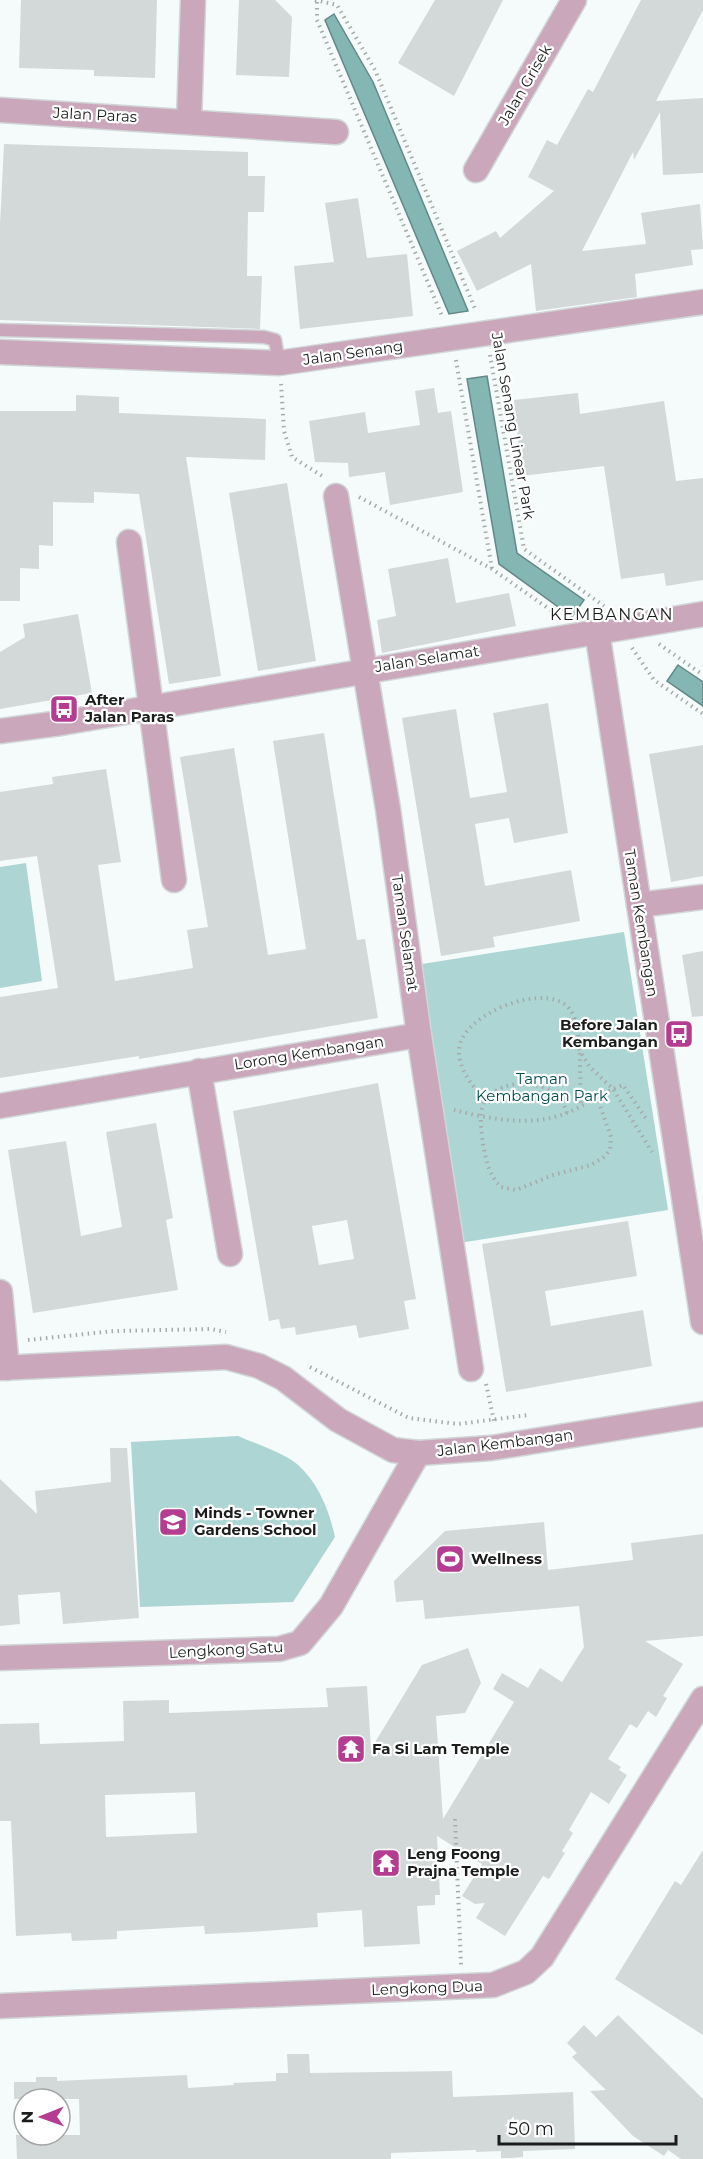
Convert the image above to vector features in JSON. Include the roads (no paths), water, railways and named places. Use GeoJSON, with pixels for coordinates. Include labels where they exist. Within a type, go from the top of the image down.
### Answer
{"type":"FeatureCollection","features":[{"type":"Feature","properties":{"kind":"street"},"geometry":{"type":"LineString","coordinates":[[189,121],[193,0]]}},
{"type":"Feature","properties":{"kind":"street","name":"Jalan Grisek"},"geometry":{"type":"LineString","coordinates":[[476,170],[574,0]]}},
{"type":"Feature","properties":{"kind":"street","name":"Jalan Paras"},"geometry":{"type":"LineString","coordinates":[[0,110],[336,132]]}},
{"type":"Feature","properties":{"kind":"street","name":"Jalan Senang"},"geometry":{"type":"LineString","coordinates":[[0,352],[279,363],[703,302]]}},
{"type":"Feature","properties":{"kind":"street","name":"Taman Selamat"},"geometry":{"type":"LineString","coordinates":[[339,490],[388,809],[419,1035],[471,1369]]}},
{"type":"Feature","properties":{"kind":"street"},"geometry":{"type":"LineString","coordinates":[[129,542],[174,880]]}},
{"type":"Feature","properties":{"kind":"street","name":"Jalan Selamat"},"geometry":{"type":"LineString","coordinates":[[0,731],[151,708],[703,614]]}},
{"type":"Feature","properties":{"kind":"street","name":"Taman Kembangan"},"geometry":{"type":"LineString","coordinates":[[597,631],[703,1322]]}},
{"type":"Feature","properties":{"kind":"street"},"geometry":{"type":"LineString","coordinates":[[639,905],[703,897]]}},
{"type":"Feature","properties":{"kind":"street","name":"Lorong Kembangan"},"geometry":{"type":"LineString","coordinates":[[0,1106],[419,1035]]}},
{"type":"Feature","properties":{"kind":"street"},"geometry":{"type":"LineString","coordinates":[[199,1071],[230,1254]]}},
{"type":"Feature","properties":{"kind":"street"},"geometry":{"type":"LineString","coordinates":[[0,1292],[5,1342],[4,1368]]}},
{"type":"Feature","properties":{"kind":"street","name":"Jalan Kembangan"},"geometry":{"type":"LineString","coordinates":[[4,1368],[226,1357],[259,1366],[283,1378],[338,1420],[393,1450],[418,1453],[491,1448],[703,1414]]}},
{"type":"Feature","properties":{"kind":"street","name":"Lengkong Satu"},"geometry":{"type":"LineString","coordinates":[[0,1658],[279,1650],[300,1643],[331,1606],[418,1453]]}},
{"type":"Feature","properties":{"kind":"street","name":"Lengkong Dua"},"geometry":{"type":"LineString","coordinates":[[0,2006],[493,1985],[526,1972],[542,1957],[703,1699]]}},
{"type":"Feature","properties":{"kind":"lane"},"geometry":{"type":"LineString","coordinates":[[0,330],[264,337],[275,340],[279,363]]}},
{"type":"Feature","properties":{"kind":"place","name":"After Jalan Paras"},"geometry":{"type":"Point","coordinates":[64,709]}},
{"type":"Feature","properties":{"kind":"place","name":"Before Jalan Kembangan"},"geometry":{"type":"Point","coordinates":[679,1034]}},
{"type":"Feature","properties":{"kind":"place","name":"Minds - Towner Gardens School"},"geometry":{"type":"Point","coordinates":[173,1522]}},
{"type":"Feature","properties":{"kind":"place","name":"Wellness"},"geometry":{"type":"Point","coordinates":[450,1559]}},
{"type":"Feature","properties":{"kind":"place","name":"Fa Si Lam Temple"},"geometry":{"type":"Point","coordinates":[351,1749]}},
{"type":"Feature","properties":{"kind":"place","name":"Leng Foong Prajna Temple"},"geometry":{"type":"Point","coordinates":[386,1863]}},
{"type":"Feature","properties":{"kind":"district","name":"KEMBANGAN"},"geometry":{"type":"Point","coordinates":[612,614]}},
{"type":"Feature","properties":{"kind":"park label","name":"Taman Kembangan Park"},"geometry":{"type":"Point","coordinates":[542,1088]}}]}
